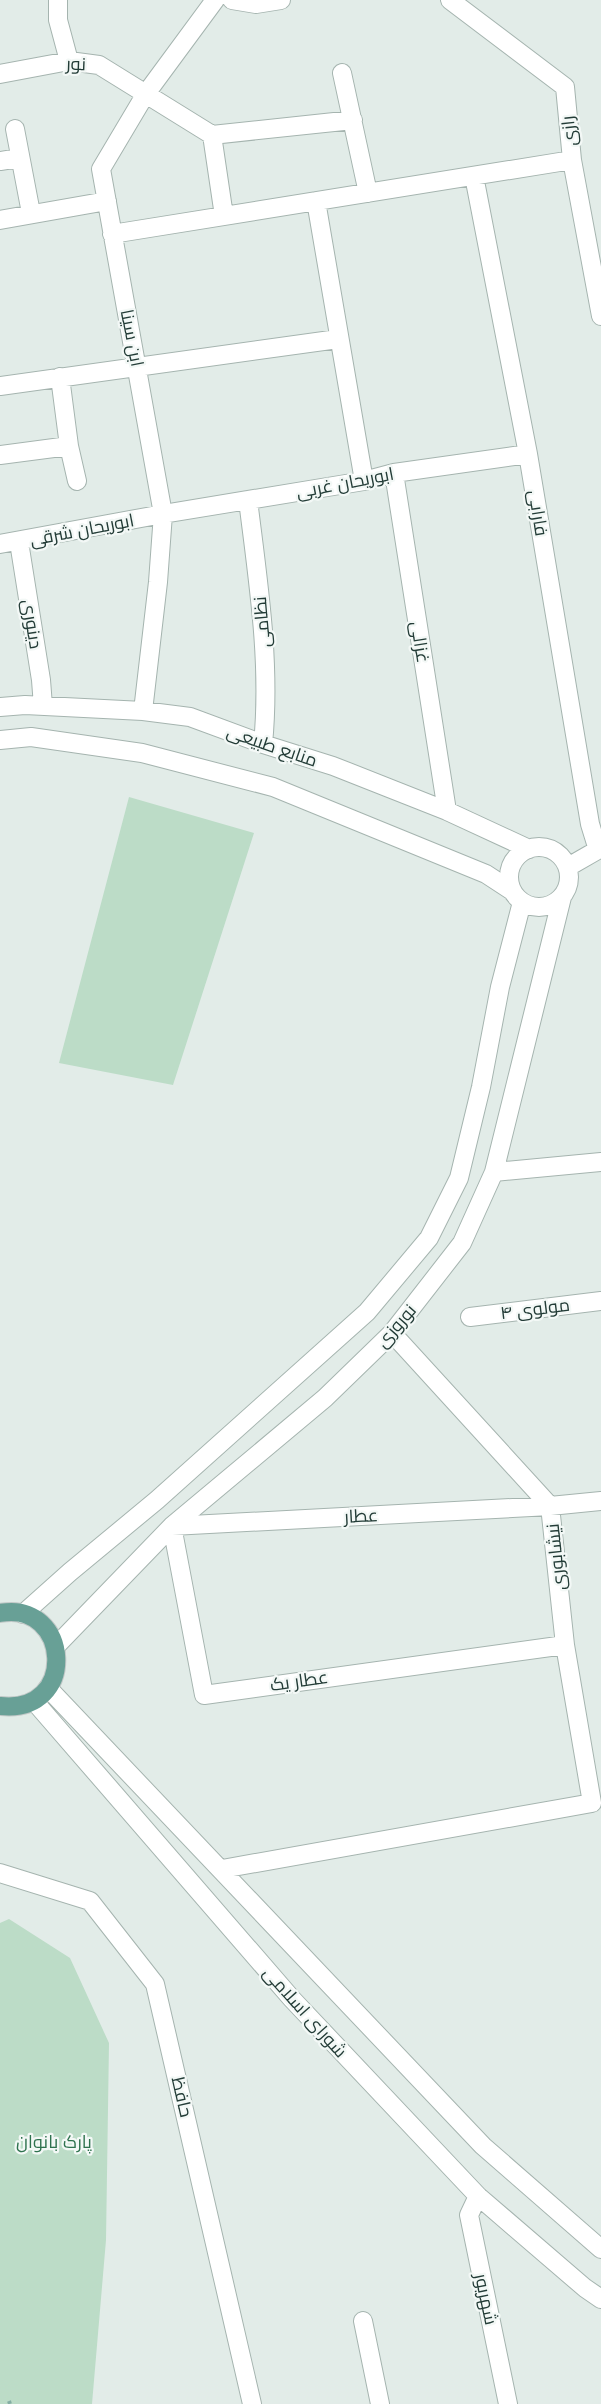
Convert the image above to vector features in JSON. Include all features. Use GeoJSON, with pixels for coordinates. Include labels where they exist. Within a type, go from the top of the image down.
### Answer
{"type":"FeatureCollection","features":[{"type":"Feature","properties":{"kind":"main road"},"geometry":{"type":"LineString","coordinates":[[0,1613],[23,1614],[37,1621],[49,1632],[56,1646],[58,1660],[55,1674],[48,1688],[33,1701],[4,1710]]}},
{"type":"Feature","properties":{"kind":"street"},"geometry":{"type":"LineString","coordinates":[[58,0],[58,20],[69,62]]}},
{"type":"Feature","properties":{"kind":"street","name":"ابن سینا"},"geometry":{"type":"LineString","coordinates":[[143,711],[164,514],[101,169],[145,95],[215,0]]}},
{"type":"Feature","properties":{"kind":"street"},"geometry":{"type":"LineString","coordinates":[[232,0],[256,4],[281,0]]}},
{"type":"Feature","properties":{"kind":"street","name":"رازی"},"geometry":{"type":"LineString","coordinates":[[450,0],[565,87],[573,160],[601,316]]}},
{"type":"Feature","properties":{"kind":"street","name":"نور"},"geometry":{"type":"LineString","coordinates":[[0,74],[69,62],[99,65],[212,135]]}},
{"type":"Feature","properties":{"kind":"street"},"geometry":{"type":"LineString","coordinates":[[342,73],[368,193]]}},
{"type":"Feature","properties":{"kind":"street"},"geometry":{"type":"LineString","coordinates":[[224,216],[212,135],[353,120]]}},
{"type":"Feature","properties":{"kind":"street"},"geometry":{"type":"LineString","coordinates":[[15,129],[31,213]]}},
{"type":"Feature","properties":{"kind":"street"},"geometry":{"type":"LineString","coordinates":[[0,162],[19,158]]}},
{"type":"Feature","properties":{"kind":"street"},"geometry":{"type":"LineString","coordinates":[[112,234],[573,160]]}},
{"type":"Feature","properties":{"kind":"street","name":"فارابی"},"geometry":{"type":"LineString","coordinates":[[474,176],[528,454],[590,824],[599,849]]}},
{"type":"Feature","properties":{"kind":"street"},"geometry":{"type":"LineString","coordinates":[[0,220],[106,201]]}},
{"type":"Feature","properties":{"kind":"street"},"geometry":{"type":"LineString","coordinates":[[316,201],[364,481]]}},
{"type":"Feature","properties":{"kind":"street"},"geometry":{"type":"LineString","coordinates":[[0,386],[339,339]]}},
{"type":"Feature","properties":{"kind":"street"},"geometry":{"type":"LineString","coordinates":[[60,377],[69,447],[77,481]]}},
{"type":"Feature","properties":{"kind":"street"},"geometry":{"type":"LineString","coordinates":[[0,455],[69,447]]}},
{"type":"Feature","properties":{"kind":"street","name":"ابوریحان غربی"},"geometry":{"type":"LineString","coordinates":[[164,514],[364,481],[394,473],[528,454]]}},
{"type":"Feature","properties":{"kind":"street","name":"غزالی"},"geometry":{"type":"LineString","coordinates":[[394,473],[447,811]]}},
{"type":"Feature","properties":{"kind":"street","name":"نظامی"},"geometry":{"type":"LineString","coordinates":[[248,500],[264,638],[266,710],[263,744]]}},
{"type":"Feature","properties":{"kind":"street","name":"ابوریحان شرقی"},"geometry":{"type":"LineString","coordinates":[[0,544],[164,514]]}},
{"type":"Feature","properties":{"kind":"street","name":"دینوری"},"geometry":{"type":"LineString","coordinates":[[19,542],[42,680],[44,706]]}},
{"type":"Feature","properties":{"kind":"street","name":"منابع طبیعی"},"geometry":{"type":"LineString","coordinates":[[0,707],[44,706],[143,711],[190,717],[263,744],[333,766],[447,811],[492,834],[529,849]]}},
{"type":"Feature","properties":{"kind":"street"},"geometry":{"type":"LineString","coordinates":[[0,740],[31,737],[142,753],[273,787],[486,874],[517,897],[536,908],[550,906],[562,897],[569,878],[562,857],[552,850],[541,847],[529,849],[518,855],[511,866],[509,879],[517,897]]}},
{"type":"Feature","properties":{"kind":"street"},"geometry":{"type":"LineString","coordinates":[[567,867],[599,849]]}},
{"type":"Feature","properties":{"kind":"street","name":"نوروزی"},"geometry":{"type":"LineString","coordinates":[[23,1614],[157,1500],[367,1312],[429,1238],[459,1178],[481,1087],[517,897]]}},
{"type":"Feature","properties":{"kind":"street","name":"نوروزی"},"geometry":{"type":"LineString","coordinates":[[56,1646],[172,1526],[326,1398],[392,1333],[462,1243],[494,1172],[562,897]]}},
{"type":"Feature","properties":{"kind":"street"},"geometry":{"type":"LineString","coordinates":[[494,1172],[601,1162]]}},
{"type":"Feature","properties":{"kind":"street","name":"مولوی ۴"},"geometry":{"type":"LineString","coordinates":[[470,1317],[601,1300]]}},
{"type":"Feature","properties":{"kind":"street","name":"نیشابوری"},"geometry":{"type":"LineString","coordinates":[[222,1869],[592,1803],[565,1645],[550,1506],[392,1333]]}},
{"type":"Feature","properties":{"kind":"street","name":"عطار"},"geometry":{"type":"LineString","coordinates":[[172,1526],[550,1506],[601,1501]]}},
{"type":"Feature","properties":{"kind":"street","name":"عطار یک"},"geometry":{"type":"LineString","coordinates":[[172,1526],[204,1695],[565,1645]]}},
{"type":"Feature","properties":{"kind":"street","name":"شورای اسلامی"},"geometry":{"type":"LineString","coordinates":[[48,1688],[483,2146],[601,2249]]}},
{"type":"Feature","properties":{"kind":"street","name":"شورای اسلامی"},"geometry":{"type":"LineString","coordinates":[[33,1701],[292,1999],[478,2196],[585,2288],[601,2299]]}},
{"type":"Feature","properties":{"kind":"street","name":"حافظ"},"geometry":{"type":"LineString","coordinates":[[0,1874],[90,1901],[155,1984],[252,2404]]}},
{"type":"Feature","properties":{"kind":"street","name":"شهریور"},"geometry":{"type":"LineString","coordinates":[[478,2196],[469,2215],[507,2404]]}},
{"type":"Feature","properties":{"kind":"street"},"geometry":{"type":"LineString","coordinates":[[363,2321],[380,2404]]}},
{"type":"Feature","properties":{"kind":"green space"},"geometry":{"type":"Polygon","coordinates":[[[129,797],[254,833],[173,1085],[59,1063],[129,797]]]}},
{"type":"Feature","properties":{"kind":"green space","name":"پارک بانوان"},"geometry":{"type":"Polygon","coordinates":[[[9,1919],[70,1958],[109,2043],[106,2240],[92,2404],[0,2404],[0,1923],[9,1919]]]}}]}
